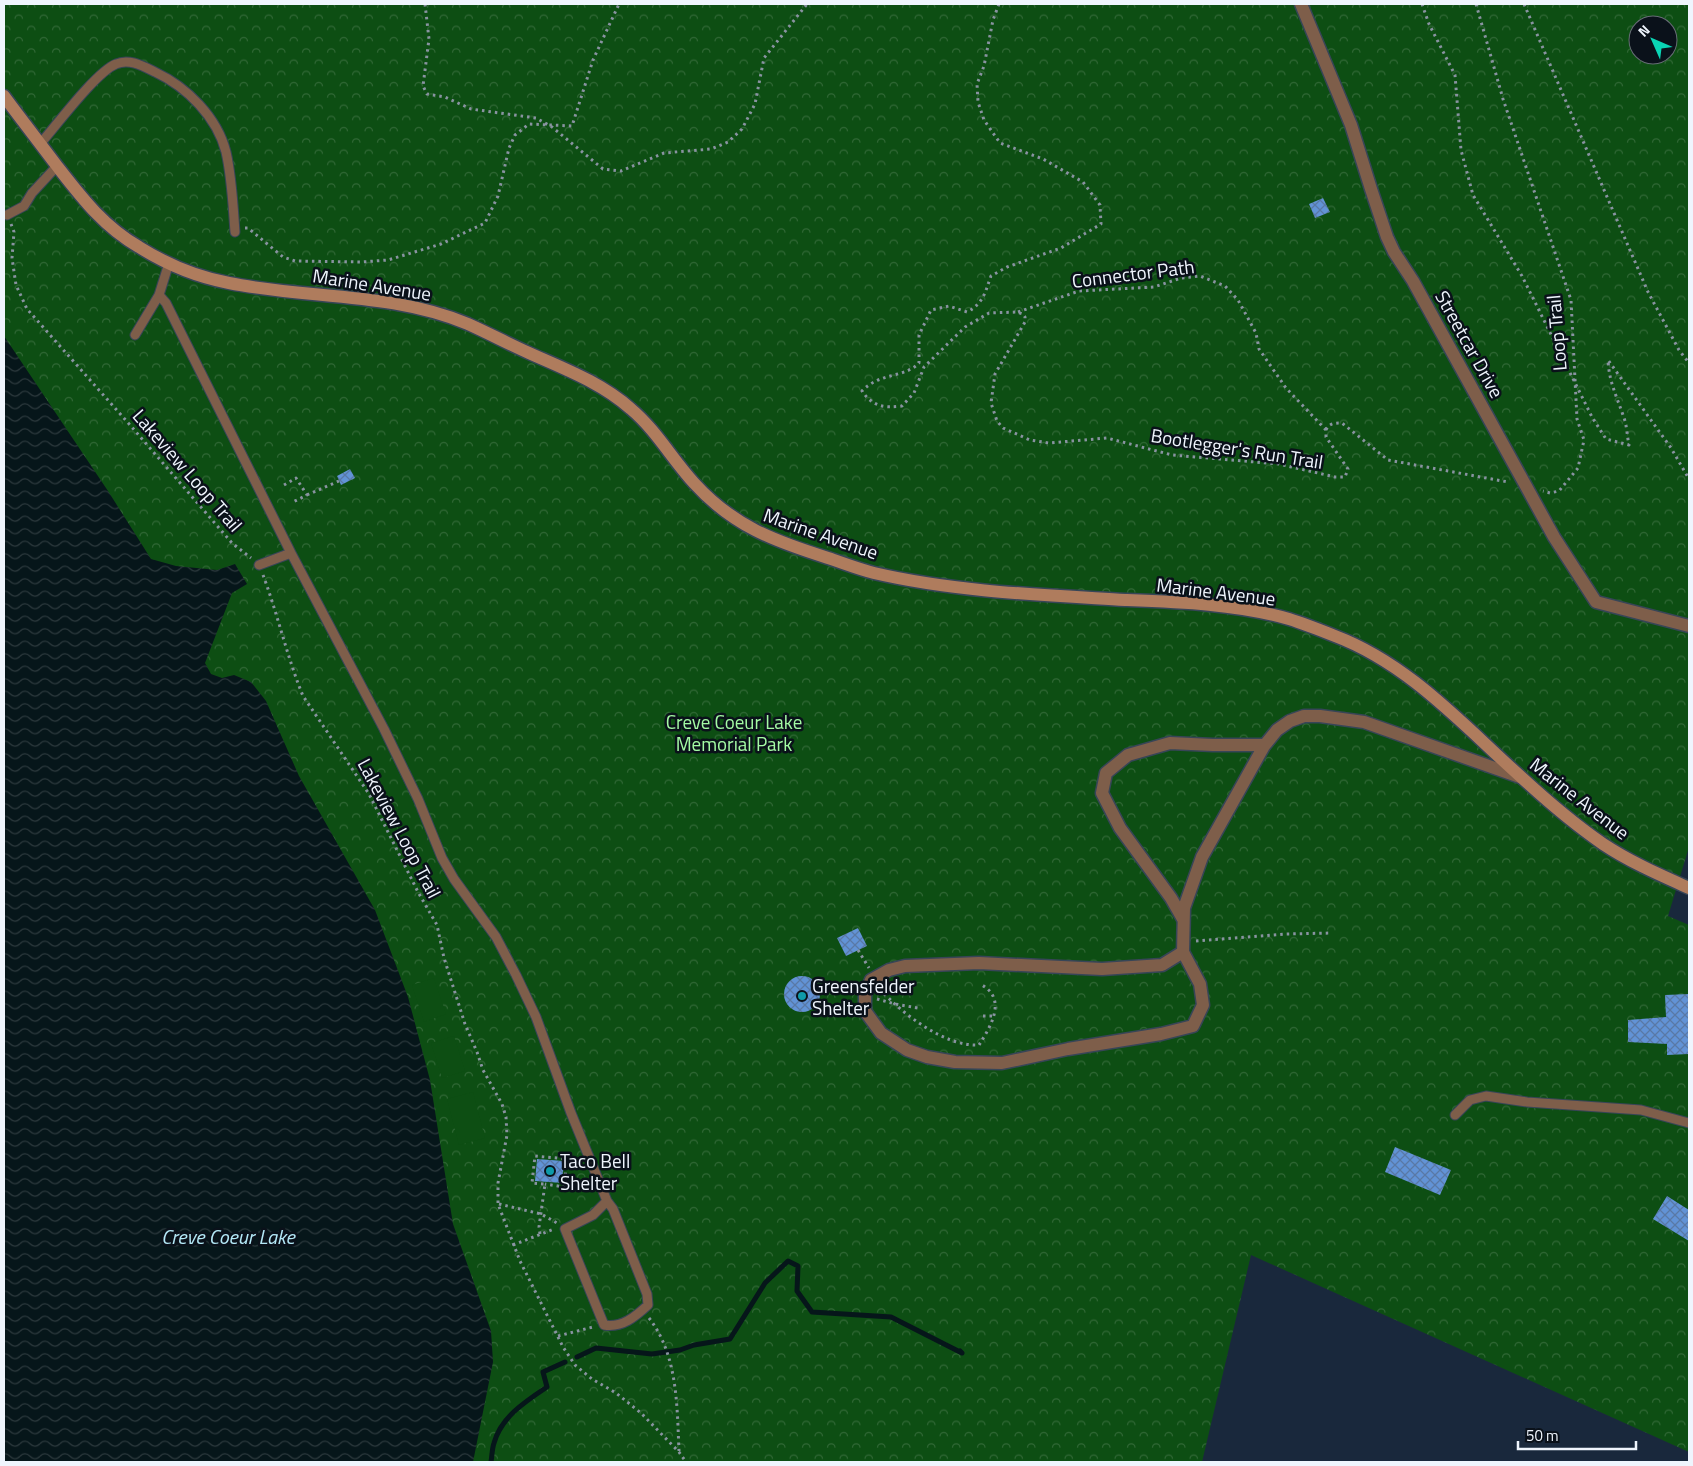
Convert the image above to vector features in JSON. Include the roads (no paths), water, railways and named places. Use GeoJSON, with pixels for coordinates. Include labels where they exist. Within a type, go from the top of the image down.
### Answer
{"type":"FeatureCollection","features":[{"type":"Feature","properties":{"kind":"main road","name":"Marine Avenue"},"geometry":{"type":"LineString","coordinates":[[4,96],[96,215],[137,246],[168,263],[226,283],[396,303],[438,313],[469,325],[604,388],[648,425],[695,484],[723,510],[753,530],[792,547],[872,572],[937,585],[1008,592],[1196,603],[1289,619],[1337,636],[1372,652],[1396,668],[1468,727],[1520,777],[1603,844],[1646,868],[1689,888]]}},
{"type":"Feature","properties":{"kind":"street","name":"Streetcar Drive"},"geometry":{"type":"LineString","coordinates":[[1301,4],[1352,125],[1368,183],[1394,252],[1413,281],[1554,537],[1596,602],[1689,626]]}},
{"type":"Feature","properties":{"kind":"street"},"geometry":{"type":"LineString","coordinates":[[1183,947],[1162,965],[1102,969],[979,964],[905,966],[889,970],[870,980],[864,995],[865,1012],[881,1033],[907,1050],[926,1057],[956,1062],[1002,1063],[1068,1049],[1161,1034],[1193,1026],[1203,1005],[1200,984],[1183,947],[1184,908],[1202,857],[1265,745],[1277,730],[1290,721],[1304,716],[1320,716],[1364,722],[1520,777]]}},
{"type":"Feature","properties":{"kind":"street"},"geometry":{"type":"LineString","coordinates":[[1184,919],[1120,828],[1102,793],[1106,774],[1128,754],[1170,743],[1213,746],[1265,745]]}},
{"type":"Feature","properties":{"kind":"lane"},"geometry":{"type":"LineString","coordinates":[[40,144],[95,80],[110,67],[126,61],[145,66],[165,77],[204,108],[218,132],[226,151],[235,230]]}},
{"type":"Feature","properties":{"kind":"lane"},"geometry":{"type":"LineString","coordinates":[[7,215],[24,206],[32,193],[57,166]]}},
{"type":"Feature","properties":{"kind":"lane"},"geometry":{"type":"LineString","coordinates":[[135,335],[159,295],[168,263]]}},
{"type":"Feature","properties":{"kind":"lane"},"geometry":{"type":"LineString","coordinates":[[159,295],[170,312],[291,553],[384,729],[418,799],[442,858],[454,879],[496,937],[536,1017],[571,1113],[607,1201],[617,1217],[647,1294],[648,1305],[642,1311],[631,1320],[613,1326],[604,1325],[565,1229],[593,1215],[607,1201]]}},
{"type":"Feature","properties":{"kind":"lane"},"geometry":{"type":"LineString","coordinates":[[259,565],[291,553]]}},
{"type":"Feature","properties":{"kind":"lane"},"geometry":{"type":"LineString","coordinates":[[1455,1116],[1470,1100],[1486,1096],[1526,1102],[1641,1110],[1689,1123]]}},
{"type":"Feature","properties":{"kind":"water","name":"Creve Coeur Lake"},"geometry":{"type":"Polygon","coordinates":[[[4,336],[108,491],[151,559],[176,566],[217,570],[235,564],[247,584],[232,593],[205,663],[211,674],[222,678],[234,675],[251,682],[266,701],[299,776],[375,910],[408,997],[430,1080],[453,1224],[491,1331],[493,1362],[473,1462],[4,1462],[4,336]]]}},
{"type":"Feature","properties":{"kind":"waterway"},"geometry":{"type":"LineString","coordinates":[[577,1357],[596,1348],[652,1354],[730,1339],[765,1283],[788,1261],[798,1266],[797,1291],[812,1312],[891,1317],[962,1353],[960,1351]]}},
{"type":"Feature","properties":{"kind":"waterway"},"geometry":{"type":"LineString","coordinates":[[491,1462],[494,1443],[502,1425],[515,1410],[547,1387],[543,1372],[565,1362]]}},
{"type":"Feature","properties":{"kind":"place","name":"Greensfelder Shelter"},"geometry":{"type":"Point","coordinates":[802,996]}},
{"type":"Feature","properties":{"kind":"place","name":"Taco Bell Shelter"},"geometry":{"type":"Point","coordinates":[550,1171]}},
{"type":"Feature","properties":{"kind":"park label","name":"Creve Coeur Lake Memorial Park"},"geometry":{"type":"Point","coordinates":[734,732]}}]}
